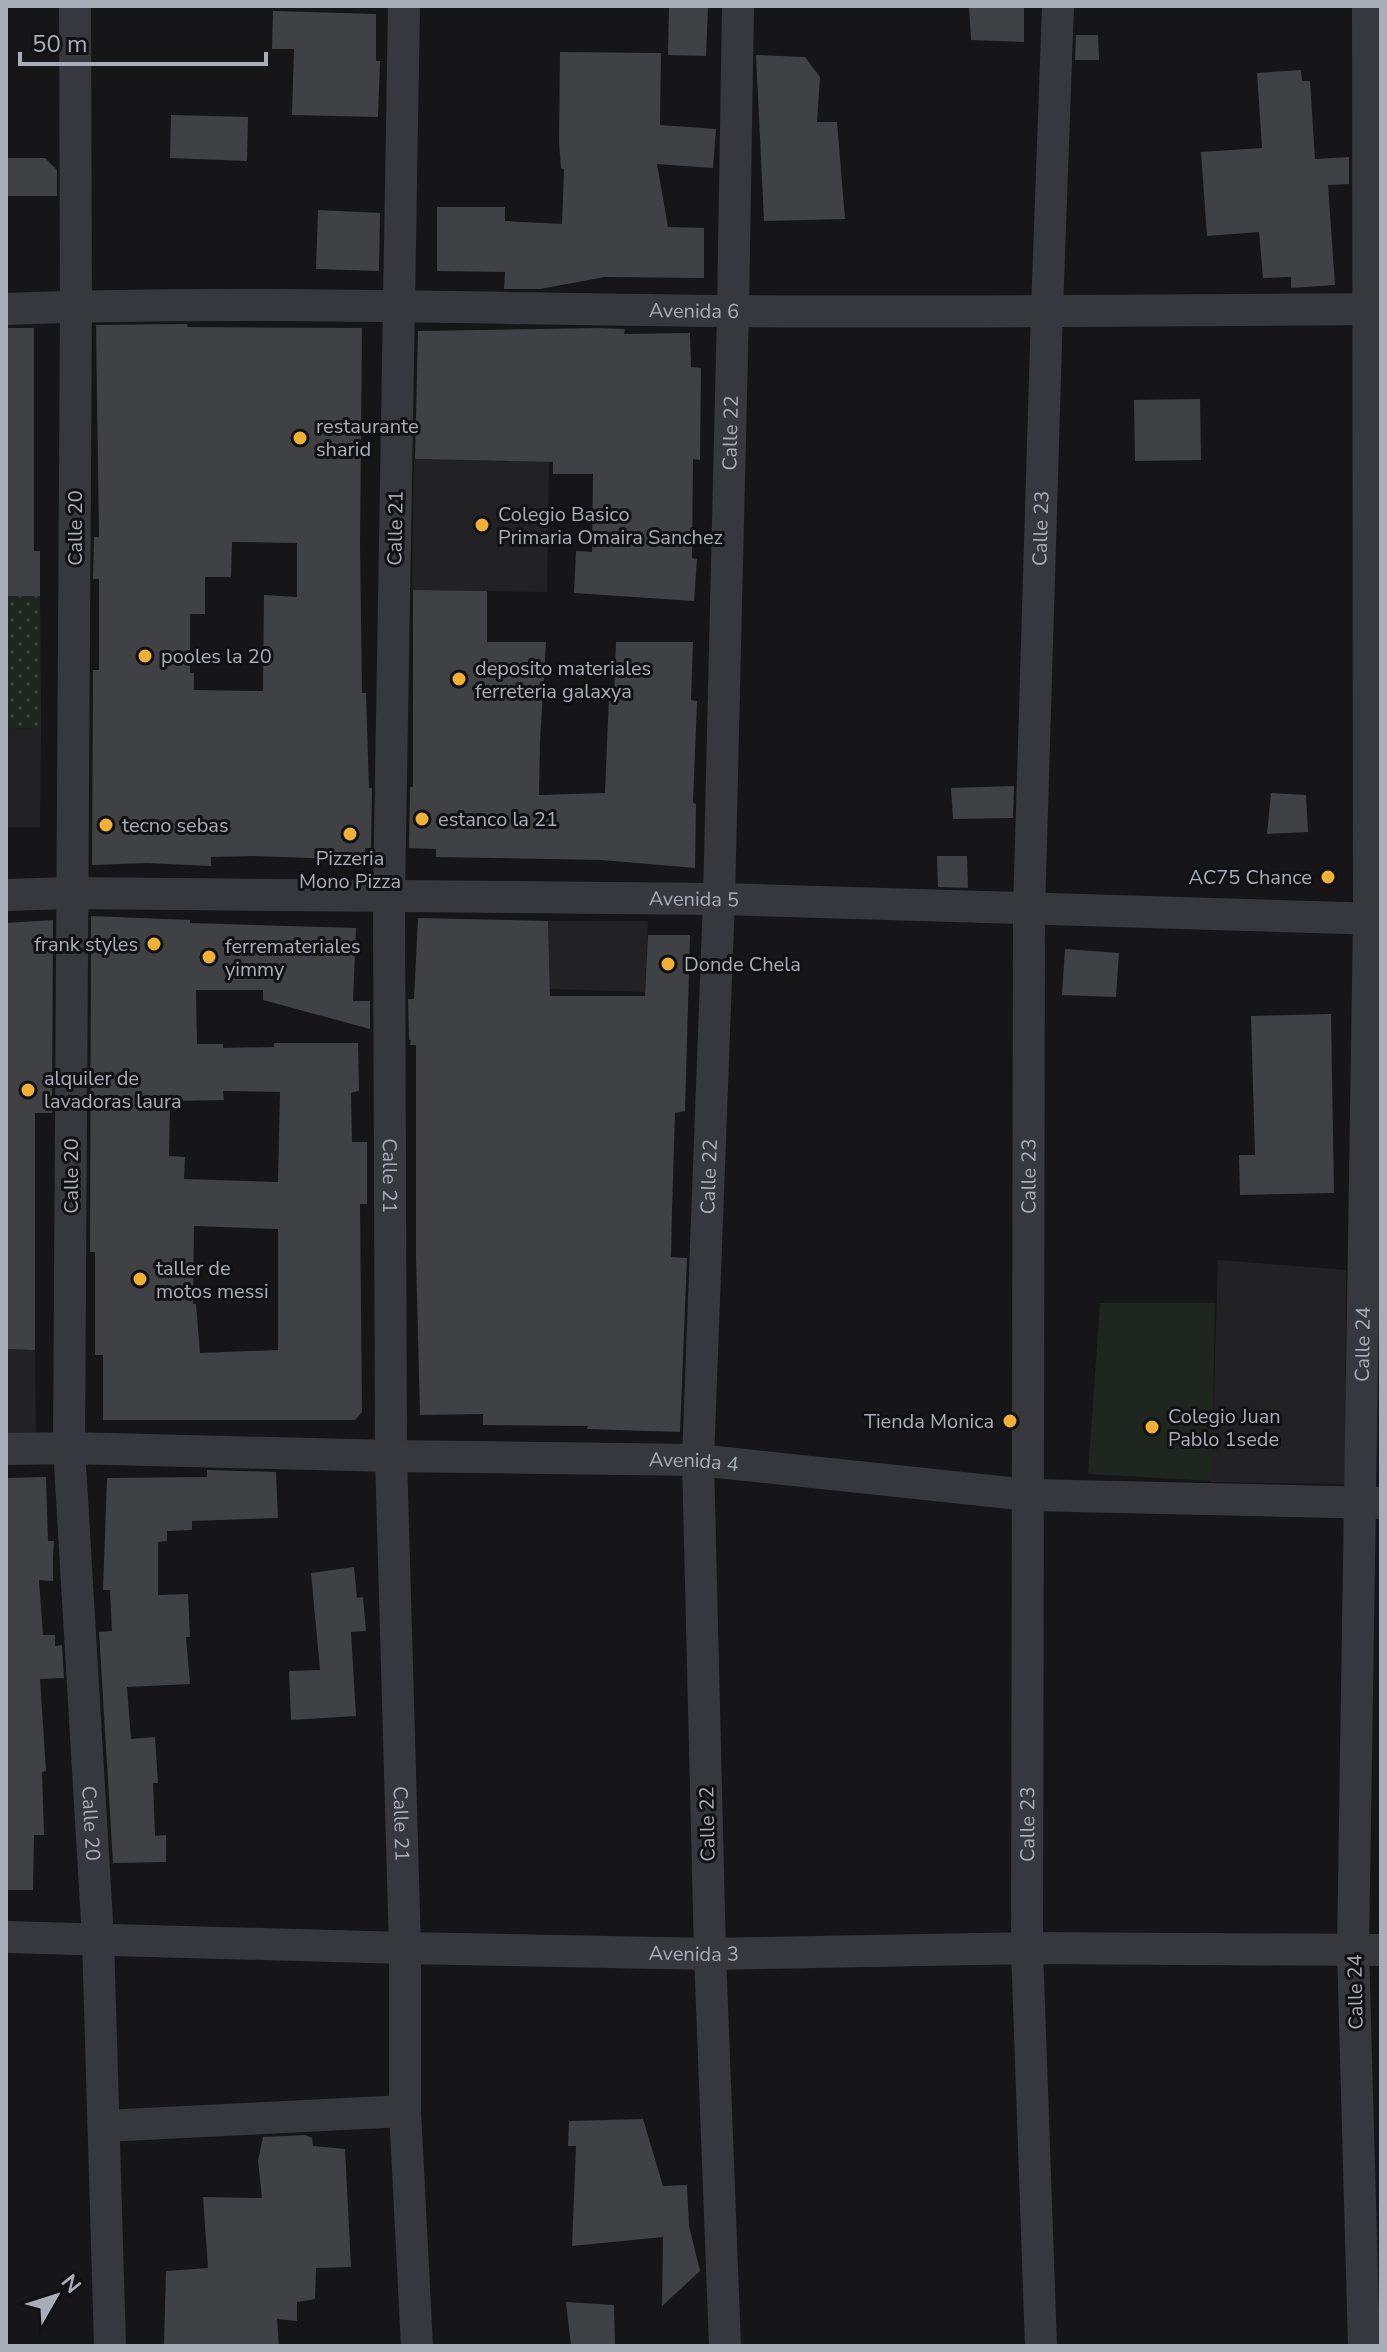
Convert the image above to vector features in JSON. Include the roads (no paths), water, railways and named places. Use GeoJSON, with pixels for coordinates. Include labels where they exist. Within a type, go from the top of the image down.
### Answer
{"type":"FeatureCollection","features":[{"type":"Feature","properties":{"kind":"street","name":"Calle 20"},"geometry":{"type":"LineString","coordinates":[[75,6],[69,1448],[98,1939],[110,2346]]}},
{"type":"Feature","properties":{"kind":"street","name":"Calle 21"},"geometry":{"type":"LineString","coordinates":[[404,6],[389,897],[391,1456],[405,1948],[405,2111],[417,2346]]}},
{"type":"Feature","properties":{"kind":"street","name":"Calle 22"},"geometry":{"type":"LineString","coordinates":[[725,2346],[710,1954],[698,1460],[719,899],[738,6]]}},
{"type":"Feature","properties":{"kind":"street","name":"Calle 23"},"geometry":{"type":"LineString","coordinates":[[1041,2346],[1027,1948],[1029,910],[1058,6]]}},
{"type":"Feature","properties":{"kind":"street","name":"Calle 24"},"geometry":{"type":"LineString","coordinates":[[1364,2346],[1375,919],[1375,309],[1368,6]]}},
{"type":"Feature","properties":{"kind":"street","name":"Avenida 6"},"geometry":{"type":"LineString","coordinates":[[6,309],[399,306],[733,311],[1375,309]]}},
{"type":"Feature","properties":{"kind":"street","name":"Avenida 5"},"geometry":{"type":"LineString","coordinates":[[6,895],[719,899],[1375,919]]}},
{"type":"Feature","properties":{"kind":"street","name":"Avenida 4"},"geometry":{"type":"LineString","coordinates":[[6,1449],[698,1460],[1029,1495],[1370,1503]]}},
{"type":"Feature","properties":{"kind":"street","name":"Avenida 3"},"geometry":{"type":"LineString","coordinates":[[6,1937],[710,1954],[1027,1948],[1367,1950]]}},
{"type":"Feature","properties":{"kind":"street"},"geometry":{"type":"LineString","coordinates":[[104,2126],[405,2111]]}},
{"type":"Feature","properties":{"kind":"place","name":"restaurante sharid"},"geometry":{"type":"Point","coordinates":[300,438]}},
{"type":"Feature","properties":{"kind":"place","name":"Colegio Basico Primaria Omaira Sanchez"},"geometry":{"type":"Point","coordinates":[482,525]}},
{"type":"Feature","properties":{"kind":"place","name":"pooles la 20"},"geometry":{"type":"Point","coordinates":[145,656]}},
{"type":"Feature","properties":{"kind":"place","name":"deposito materiales ferreteria galaxya"},"geometry":{"type":"Point","coordinates":[459,679]}},
{"type":"Feature","properties":{"kind":"place","name":"estanco la 21"},"geometry":{"type":"Point","coordinates":[422,819]}},
{"type":"Feature","properties":{"kind":"place","name":"tecno sebas"},"geometry":{"type":"Point","coordinates":[106,825]}},
{"type":"Feature","properties":{"kind":"place","name":"Pizzeria Mono Pizza"},"geometry":{"type":"Point","coordinates":[350,834]}},
{"type":"Feature","properties":{"kind":"place","name":"AC75 Chance"},"geometry":{"type":"Point","coordinates":[1328,877]}},
{"type":"Feature","properties":{"kind":"place","name":"frank styles"},"geometry":{"type":"Point","coordinates":[154,944]}},
{"type":"Feature","properties":{"kind":"place","name":"ferremateriales yimmy"},"geometry":{"type":"Point","coordinates":[209,957]}},
{"type":"Feature","properties":{"kind":"place","name":"Donde Chela"},"geometry":{"type":"Point","coordinates":[668,964]}},
{"type":"Feature","properties":{"kind":"place","name":"alquiler de lavadoras laura"},"geometry":{"type":"Point","coordinates":[28,1090]}},
{"type":"Feature","properties":{"kind":"place","name":"taller de motos messi"},"geometry":{"type":"Point","coordinates":[140,1279]}},
{"type":"Feature","properties":{"kind":"place","name":"Tienda Monica"},"geometry":{"type":"Point","coordinates":[1010,1421]}},
{"type":"Feature","properties":{"kind":"place","name":"Colegio Juan Pablo 1sede"},"geometry":{"type":"Point","coordinates":[1152,1427]}}]}
